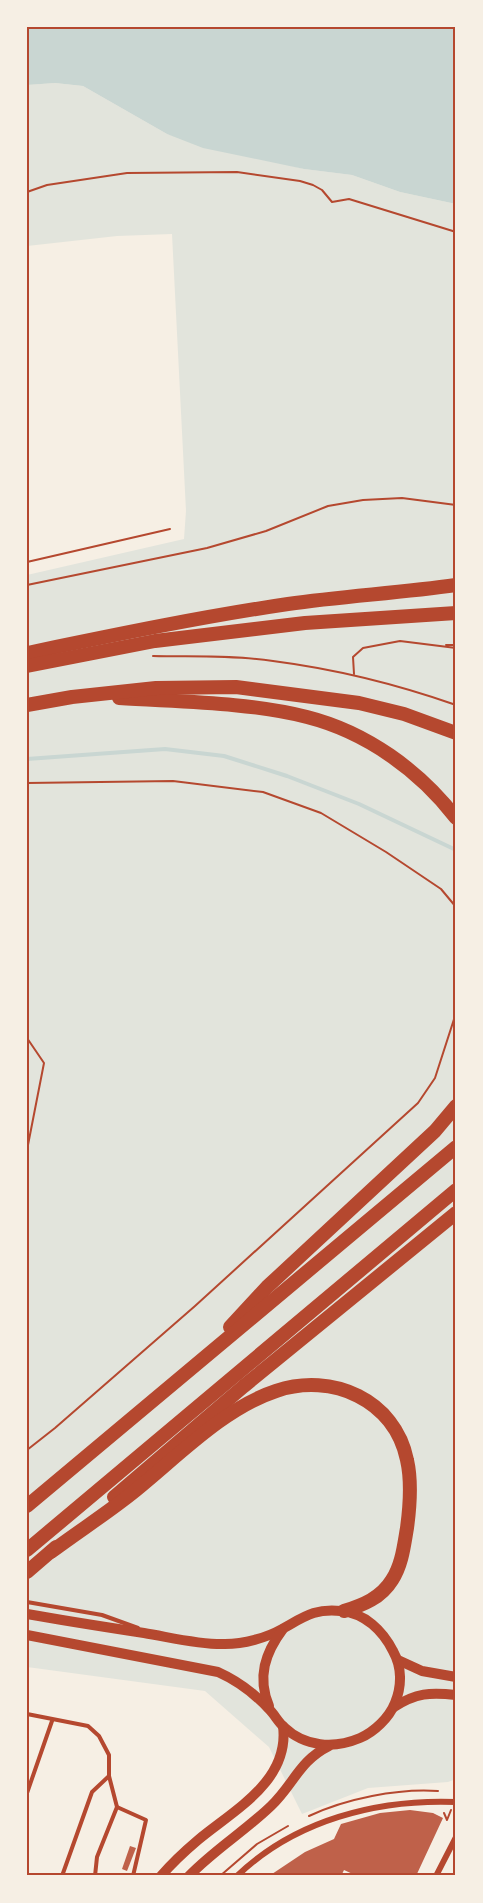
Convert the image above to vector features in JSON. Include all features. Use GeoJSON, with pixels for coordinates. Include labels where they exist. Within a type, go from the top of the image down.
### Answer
{"type":"FeatureCollection","features":[{"type":"Feature","properties":{"kind":"highway"},"geometry":{"type":"LineString","coordinates":[[27,653],[148,627],[289,604],[456,585]]}},
{"type":"Feature","properties":{"kind":"highway"},"geometry":{"type":"LineString","coordinates":[[27,666],[155,641],[305,623],[456,613]]}},
{"type":"Feature","properties":{"kind":"highway"},"geometry":{"type":"LineString","coordinates":[[27,705],[81,696],[156,688],[237,687],[359,704],[404,714],[456,733]]}},
{"type":"Feature","properties":{"kind":"highway"},"geometry":{"type":"LineString","coordinates":[[81,696],[258,708],[330,724],[374,746],[414,773],[441,798],[456,818]]}},
{"type":"Feature","properties":{"kind":"highway"},"geometry":{"type":"LineString","coordinates":[[187,1373],[267,1287],[427,1138],[456,1106]]}},
{"type":"Feature","properties":{"kind":"highway"},"geometry":{"type":"LineString","coordinates":[[27,1506],[456,1147]]}},
{"type":"Feature","properties":{"kind":"highway"},"geometry":{"type":"LineString","coordinates":[[31,1546],[456,1190]]}},
{"type":"Feature","properties":{"kind":"highway"},"geometry":{"type":"LineString","coordinates":[[27,1572],[219,1408],[456,1213]]}},
{"type":"Feature","properties":{"kind":"highway"},"geometry":{"type":"LineString","coordinates":[[51,1552],[134,1492],[216,1425],[250,1402],[288,1387],[304,1384],[330,1386],[348,1390],[363,1397],[388,1420],[402,1443],[410,1483],[405,1540],[399,1566],[392,1581],[372,1600],[344,1611]]}},
{"type":"Feature","properties":{"kind":"main road"},"geometry":{"type":"LineString","coordinates":[[27,1614],[224,1644],[263,1637],[283,1629],[308,1613],[326,1610],[344,1611],[368,1620],[378,1628],[398,1660],[400,1681],[394,1707]]}},
{"type":"Feature","properties":{"kind":"main road"},"geometry":{"type":"LineString","coordinates":[[271,1710],[263,1688],[265,1659],[271,1645],[283,1629]]}},
{"type":"Feature","properties":{"kind":"main road"},"geometry":{"type":"LineString","coordinates":[[27,1635],[218,1672],[237,1681],[271,1710],[283,1726],[304,1740],[330,1745],[347,1743],[364,1736],[378,1726],[394,1707],[415,1695],[426,1693],[456,1695]]}},
{"type":"Feature","properties":{"kind":"main road"},"geometry":{"type":"LineString","coordinates":[[398,1660],[422,1671],[456,1677]]}},
{"type":"Feature","properties":{"kind":"main road"},"geometry":{"type":"LineString","coordinates":[[161,1876],[197,1840],[246,1803],[265,1783],[281,1756],[283,1726]]}},
{"type":"Feature","properties":{"kind":"main road"},"geometry":{"type":"LineString","coordinates":[[189,1876],[265,1811],[288,1786],[306,1761],[330,1745]]}},
{"type":"Feature","properties":{"kind":"street"},"geometry":{"type":"LineString","coordinates":[[237,1876],[273,1848],[311,1827],[341,1815],[407,1801],[455,1802]]}},
{"type":"Feature","properties":{"kind":"street"},"geometry":{"type":"LineString","coordinates":[[436,1876],[456,1837]]}},
{"type":"Feature","properties":{"kind":"lane"},"geometry":{"type":"LineString","coordinates":[[27,1602],[102,1615],[121,1620],[153,1635]]}},
{"type":"Feature","properties":{"kind":"lane"},"geometry":{"type":"LineString","coordinates":[[27,1714],[88,1726],[99,1736],[109,1755],[109,1776],[117,1807],[97,1857],[95,1876]]}},
{"type":"Feature","properties":{"kind":"lane"},"geometry":{"type":"LineString","coordinates":[[27,1792],[52,1720]]}},
{"type":"Feature","properties":{"kind":"lane"},"geometry":{"type":"LineString","coordinates":[[62,1876],[92,1792],[109,1776]]}},
{"type":"Feature","properties":{"kind":"lane"},"geometry":{"type":"LineString","coordinates":[[117,1807],[146,1820],[133,1876]]}},
{"type":"Feature","properties":{"kind":"path"},"geometry":{"type":"LineString","coordinates":[[27,192],[47,185],[127,173],[237,172],[300,181],[322,190],[332,202],[349,199],[456,232]]}},
{"type":"Feature","properties":{"kind":"path"},"geometry":{"type":"LineString","coordinates":[[27,585],[207,548],[266,531],[328,506],[363,500],[402,498],[456,504]]}},
{"type":"Feature","properties":{"kind":"path"},"geometry":{"type":"LineString","coordinates":[[27,562],[170,529]]}},
{"type":"Feature","properties":{"kind":"path"},"geometry":{"type":"LineString","coordinates":[[354,674],[352,657],[363,648],[400,641],[456,646]]}},
{"type":"Feature","properties":{"kind":"path"},"geometry":{"type":"LineString","coordinates":[[148,656],[270,660],[354,674],[456,705]]}},
{"type":"Feature","properties":{"kind":"path"},"geometry":{"type":"LineString","coordinates":[[27,783],[172,781],[263,792],[321,813],[386,852],[441,889],[456,907]]}},
{"type":"Feature","properties":{"kind":"path"},"geometry":{"type":"LineString","coordinates":[[27,1450],[195,1306],[418,1103],[435,1078],[456,1013]]}},
{"type":"Feature","properties":{"kind":"path"},"geometry":{"type":"LineString","coordinates":[[27,1038],[44,1063],[27,1150]]}},
{"type":"Feature","properties":{"kind":"path"},"geometry":{"type":"LineString","coordinates":[[442,1811],[447,1820],[455,1802]]}},
{"type":"Feature","properties":{"kind":"shaded area"},"geometry":{"type":"Polygon","coordinates":[[[27,27],[456,27],[456,204],[400,192],[352,175],[304,169],[203,148],[167,134],[83,86],[55,83],[27,85],[27,27]]]}},
{"type":"Feature","properties":{"kind":"shaded area"},"geometry":{"type":"Polygon","coordinates":[[[55,83],[83,86],[167,134],[304,169],[352,175],[400,192],[456,204],[456,1779],[448,1782],[368,1788],[302,1814],[269,1747],[205,1691],[27,1667],[27,575],[184,539],[186,511],[172,234],[117,236],[27,246],[27,85],[55,83]]]}},
{"type":"Feature","properties":{"kind":"building"},"geometry":{"type":"Polygon","coordinates":[[[410,1810],[433,1813],[443,1818],[416,1876],[357,1876],[344,1870],[341,1876],[269,1876],[305,1852],[334,1839],[341,1824],[380,1813],[410,1810]]]}},
{"type":"Feature","properties":{"kind":"building"},"geometry":{"type":"Polygon","coordinates":[[[130,1846],[136,1848],[127,1871],[122,1869],[130,1846]]]}},
{"type":"Feature","properties":{"kind":"waterway"},"geometry":{"type":"LineString","coordinates":[[27,759],[165,749],[224,756],[287,776],[359,804],[456,850]]}}]}
